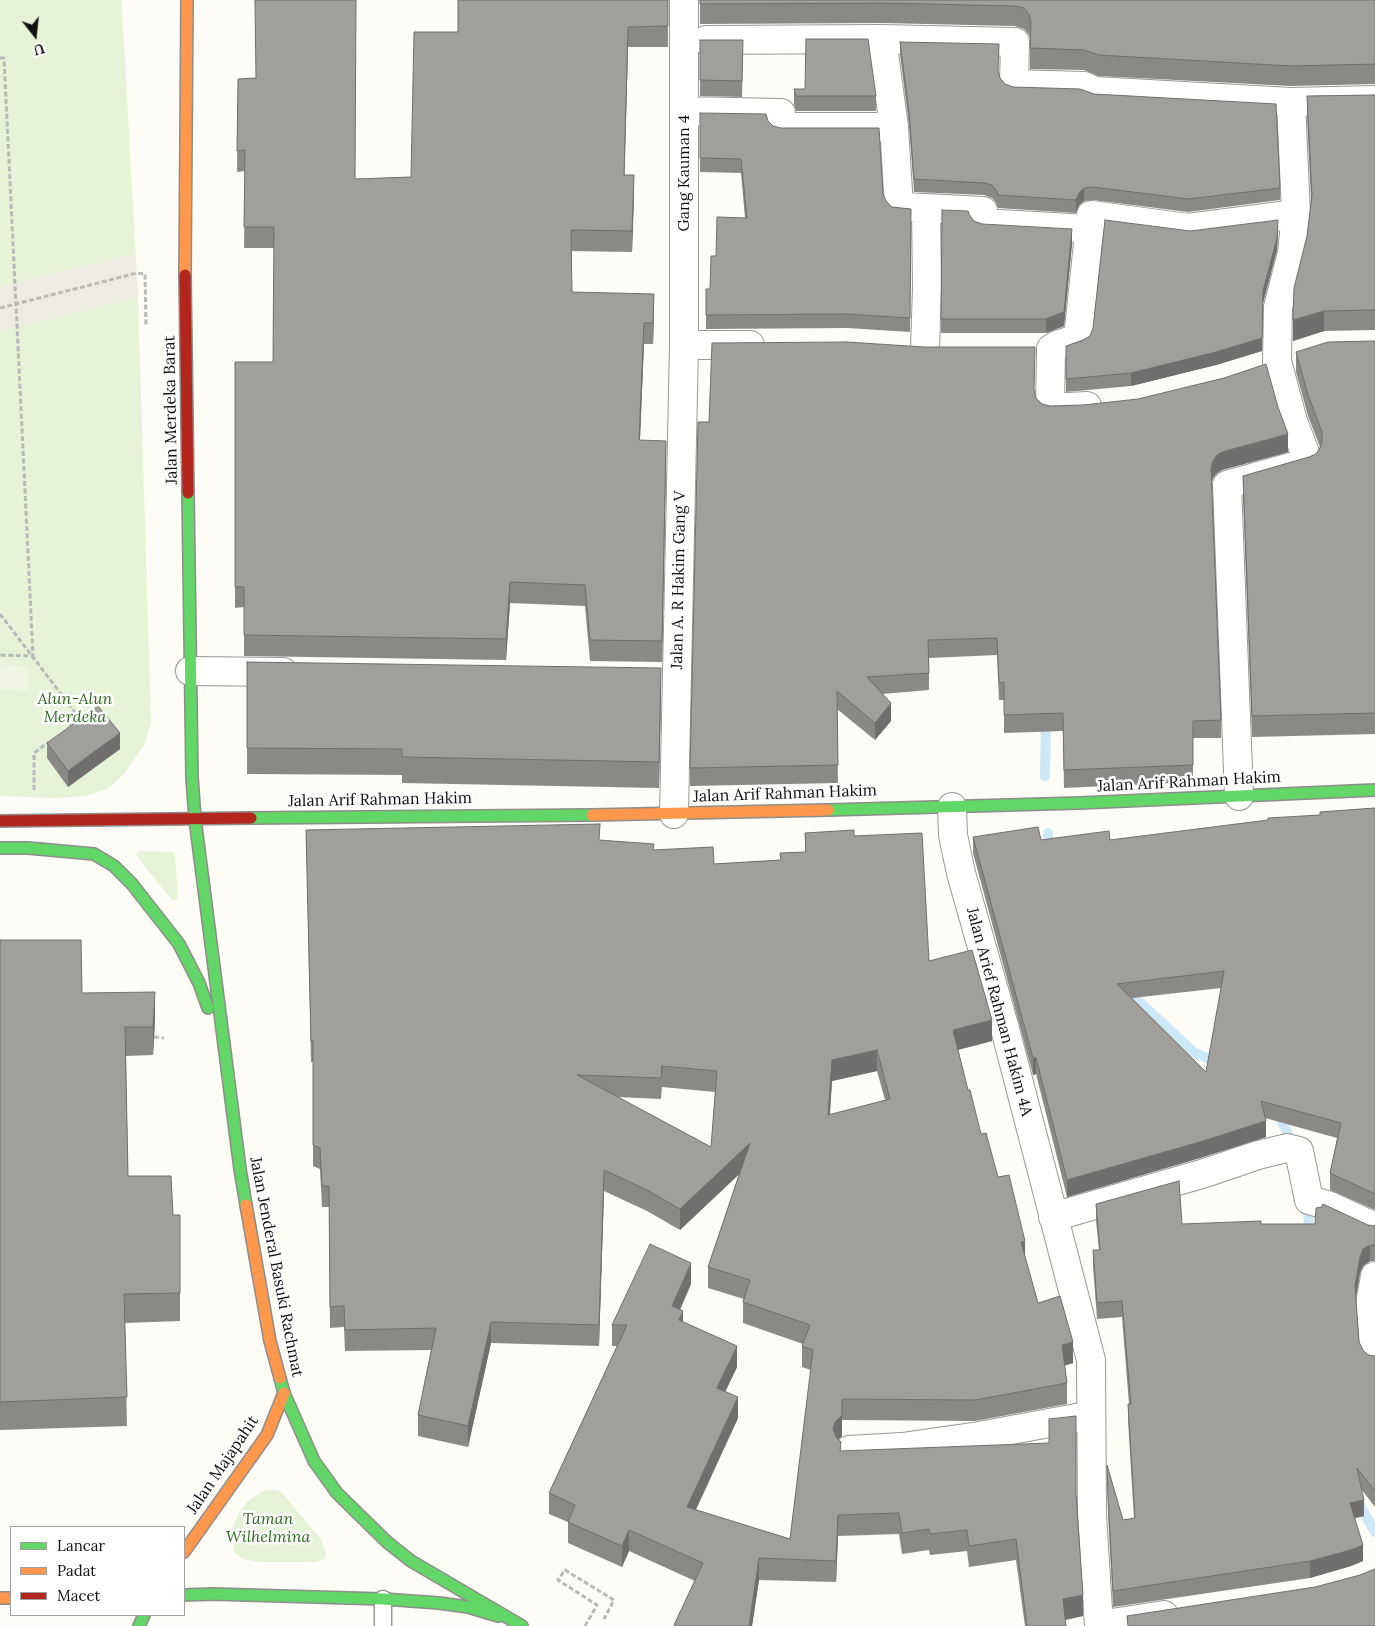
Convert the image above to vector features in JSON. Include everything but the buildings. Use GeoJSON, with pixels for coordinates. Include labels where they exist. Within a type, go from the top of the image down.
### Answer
{"type":"FeatureCollection","features":[{"type":"Feature","properties":{"kind":"main road","name":"Jalan Merdeka Barat"},"geometry":{"type":"LineString","coordinates":[[187,0],[185,258],[190,671],[192,777],[195,819]]}},
{"type":"Feature","properties":{"kind":"main road","name":"Jalan Arif Rahman Hakim"},"geometry":{"type":"LineString","coordinates":[[0,821],[674,814],[952,807],[1375,790]]}},
{"type":"Feature","properties":{"kind":"main road","name":"Jalan Jenderal Basuki Rachmat"},"geometry":{"type":"LineString","coordinates":[[195,819],[241,1177],[270,1341],[284,1393],[314,1461],[344,1500],[387,1542],[411,1561],[522,1626]]}},
{"type":"Feature","properties":{"kind":"main road"},"geometry":{"type":"LineString","coordinates":[[0,848],[28,848],[94,854],[114,866],[132,884],[179,944],[199,983],[225,1062]]}},
{"type":"Feature","properties":{"kind":"main road","name":"Jalan Majapahit"},"geometry":{"type":"LineString","coordinates":[[185,1551],[267,1434],[284,1393]]}},
{"type":"Feature","properties":{"kind":"main road","name":"Jalan Jenderal Basuki Rachmat"},"geometry":{"type":"LineString","coordinates":[[185,1595],[383,1598],[468,1607],[511,1620]]}},
{"type":"Feature","properties":{"kind":"street","name":"Gang Kauman 4"},"geometry":{"type":"LineString","coordinates":[[684,0],[684,345]]}},
{"type":"Feature","properties":{"kind":"street"},"geometry":{"type":"LineString","coordinates":[[685,40],[882,39],[1015,42],[1014,84],[1291,102],[1375,100]]}},
{"type":"Feature","properties":{"kind":"street"},"geometry":{"type":"LineString","coordinates":[[882,39],[894,127],[899,206],[983,210],[983,223],[1084,228]]}},
{"type":"Feature","properties":{"kind":"street"},"geometry":{"type":"LineString","coordinates":[[1239,796],[1227,486],[1304,463],[1307,458],[1293,421],[1278,361],[1278,307],[1292,253],[1296,214],[1291,102]]}},
{"type":"Feature","properties":{"kind":"street"},"geometry":{"type":"LineString","coordinates":[[685,111],[781,113],[781,127],[894,127]]}},
{"type":"Feature","properties":{"kind":"street"},"geometry":{"type":"LineString","coordinates":[[898,347],[938,349],[927,288],[926,208]]}},
{"type":"Feature","properties":{"kind":"street"},"geometry":{"type":"LineString","coordinates":[[1023,349],[1060,344],[1078,338],[1084,228],[1091,215],[1188,228],[1296,214]]}},
{"type":"Feature","properties":{"kind":"street"},"geometry":{"type":"LineString","coordinates":[[684,345],[770,344]]}},
{"type":"Feature","properties":{"kind":"street"},"geometry":{"type":"LineString","coordinates":[[1060,344],[1050,408],[1107,404]]}},
{"type":"Feature","properties":{"kind":"street","name":"Jalan A. R Hakim Gang V"},"geometry":{"type":"LineString","coordinates":[[674,814],[667,677],[684,345]]}},
{"type":"Feature","properties":{"kind":"street"},"geometry":{"type":"LineString","coordinates":[[190,671],[308,672]]}},
{"type":"Feature","properties":{"kind":"street","name":"Jalan Arief Rahman Hakim 4A"},"geometry":{"type":"LineString","coordinates":[[952,807],[954,835],[962,873],[1091,1360],[1092,1514],[1099,1625]]}},
{"type":"Feature","properties":{"kind":"street"},"geometry":{"type":"LineString","coordinates":[[1053,1217],[1287,1148],[1299,1151],[1309,1200],[1330,1206],[1375,1227]]}},
{"type":"Feature","properties":{"kind":"street"},"geometry":{"type":"LineString","coordinates":[[1375,1276],[1370,1305],[1375,1357]]}},
{"type":"Feature","properties":{"kind":"street"},"geometry":{"type":"LineString","coordinates":[[849,1450],[902,1447],[979,1436],[1091,1415]]}},
{"type":"Feature","properties":{"kind":"street"},"geometry":{"type":"LineString","coordinates":[[1099,1625],[1186,1612]]}},
{"type":"Feature","properties":{"kind":"lane"},"geometry":{"type":"LineString","coordinates":[[383,1598],[383,1626]]}},
{"type":"Feature","properties":{"kind":"path"},"geometry":{"type":"LineString","coordinates":[[0,64],[2,58]]}},
{"type":"Feature","properties":{"kind":"path"},"geometry":{"type":"LineString","coordinates":[[2,58],[33,656]]}},
{"type":"Feature","properties":{"kind":"path"},"geometry":{"type":"LineString","coordinates":[[0,308],[137,273],[145,274],[146,326]]}},
{"type":"Feature","properties":{"kind":"path"},"geometry":{"type":"LineString","coordinates":[[0,614],[80,718],[65,730]]}},
{"type":"Feature","properties":{"kind":"path"},"geometry":{"type":"LineString","coordinates":[[0,655],[33,656]]}},
{"type":"Feature","properties":{"kind":"path"},"geometry":{"type":"LineString","coordinates":[[34,797],[34,753],[49,742]]}},
{"type":"Feature","properties":{"kind":"path"},"geometry":{"type":"LineString","coordinates":[[154,1038],[164,1038]]}},
{"type":"Feature","properties":{"kind":"path"},"geometry":{"type":"LineString","coordinates":[[585,1626],[597,1605],[558,1580],[565,1570],[614,1600],[604,1619]]}},
{"type":"Feature","properties":{"kind":"green space","name":"Alun-Alun Merdeka"},"geometry":{"type":"Polygon","coordinates":[[[0,0],[121,0],[122,7],[138,297],[151,723],[145,743],[125,773],[109,788],[86,796],[55,798],[0,796],[0,0]]]}},
{"type":"Feature","properties":{"kind":"green space"},"geometry":{"type":"Polygon","coordinates":[[[0,665],[28,666],[29,691],[0,690],[0,665]]]}},
{"type":"Feature","properties":{"kind":"green space"},"geometry":{"type":"Polygon","coordinates":[[[138,851],[173,852],[175,856],[178,896],[176,900],[172,900],[136,855],[138,851]]]}},
{"type":"Feature","properties":{"kind":"green space","name":"Taman Wilhelmina"},"geometry":{"type":"Polygon","coordinates":[[[276,1490],[282,1493],[320,1538],[326,1553],[324,1559],[315,1562],[259,1562],[243,1559],[234,1552],[232,1529],[239,1513],[247,1502],[263,1491],[276,1490]]]}},
{"type":"Feature","properties":{"kind":"shaded area"},"geometry":{"type":"Polygon","coordinates":[[[135,254],[138,297],[0,331],[0,286],[135,254]]]}},
{"type":"Feature","properties":{"kind":"waterway"},"geometry":{"type":"LineString","coordinates":[[1045,776],[1046,720]]}},
{"type":"Feature","properties":{"kind":"waterway"},"geometry":{"type":"LineString","coordinates":[[1048,833],[1049,852]]}},
{"type":"Feature","properties":{"kind":"waterway"},"geometry":{"type":"LineString","coordinates":[[1127,990],[1193,1052],[1221,1064]]}},
{"type":"Feature","properties":{"kind":"waterway"},"geometry":{"type":"LineString","coordinates":[[1278,1112],[1291,1142]]}},
{"type":"Feature","properties":{"kind":"waterway"},"geometry":{"type":"LineString","coordinates":[[1308,1215],[1310,1236]]}},
{"type":"Feature","properties":{"kind":"waterway"},"geometry":{"type":"LineString","coordinates":[[1357,1500],[1375,1532]]}},
{"type":"Feature","properties":{"kind":"traffic: fast"},"geometry":{"type":"LineString","coordinates":[[188,493],[192,777],[195,819]]}},
{"type":"Feature","properties":{"kind":"traffic: fast"},"geometry":{"type":"LineString","coordinates":[[828,810],[1080,803],[1375,790]]}},
{"type":"Feature","properties":{"kind":"traffic: fast"},"geometry":{"type":"LineString","coordinates":[[251,818],[592,815]]}},
{"type":"Feature","properties":{"kind":"traffic: fast"},"geometry":{"type":"LineString","coordinates":[[195,819],[246,1205]]}},
{"type":"Feature","properties":{"kind":"traffic: fast"},"geometry":{"type":"LineString","coordinates":[[0,848],[28,848],[94,854],[114,866],[132,884],[179,944],[199,983],[208,1008]]}},
{"type":"Feature","properties":{"kind":"traffic: fast"},"geometry":{"type":"LineString","coordinates":[[280,1378],[284,1393],[314,1461],[337,1493],[387,1542],[411,1561],[522,1626]]}},
{"type":"Feature","properties":{"kind":"traffic: fast"},"geometry":{"type":"LineString","coordinates":[[185,1595],[213,1594],[383,1599],[468,1607],[498,1616]]}},
{"type":"Feature","properties":{"kind":"traffic: fast"},"geometry":{"type":"LineString","coordinates":[[139,1626],[144,1616]]}},
{"type":"Feature","properties":{"kind":"traffic: slow"},"geometry":{"type":"LineString","coordinates":[[185,275],[187,0]]}},
{"type":"Feature","properties":{"kind":"traffic: slow"},"geometry":{"type":"LineString","coordinates":[[592,815],[828,810]]}},
{"type":"Feature","properties":{"kind":"traffic: slow"},"geometry":{"type":"LineString","coordinates":[[246,1205],[270,1341],[280,1378]]}},
{"type":"Feature","properties":{"kind":"traffic: slow"},"geometry":{"type":"LineString","coordinates":[[185,1551],[267,1435],[284,1393]]}},
{"type":"Feature","properties":{"kind":"traffic: slow"},"geometry":{"type":"LineString","coordinates":[[0,1598],[10,1598]]}},
{"type":"Feature","properties":{"kind":"traffic: jam"},"geometry":{"type":"LineString","coordinates":[[185,275],[188,493]]}},
{"type":"Feature","properties":{"kind":"traffic: jam"},"geometry":{"type":"LineString","coordinates":[[0,821],[251,818]]}}]}
